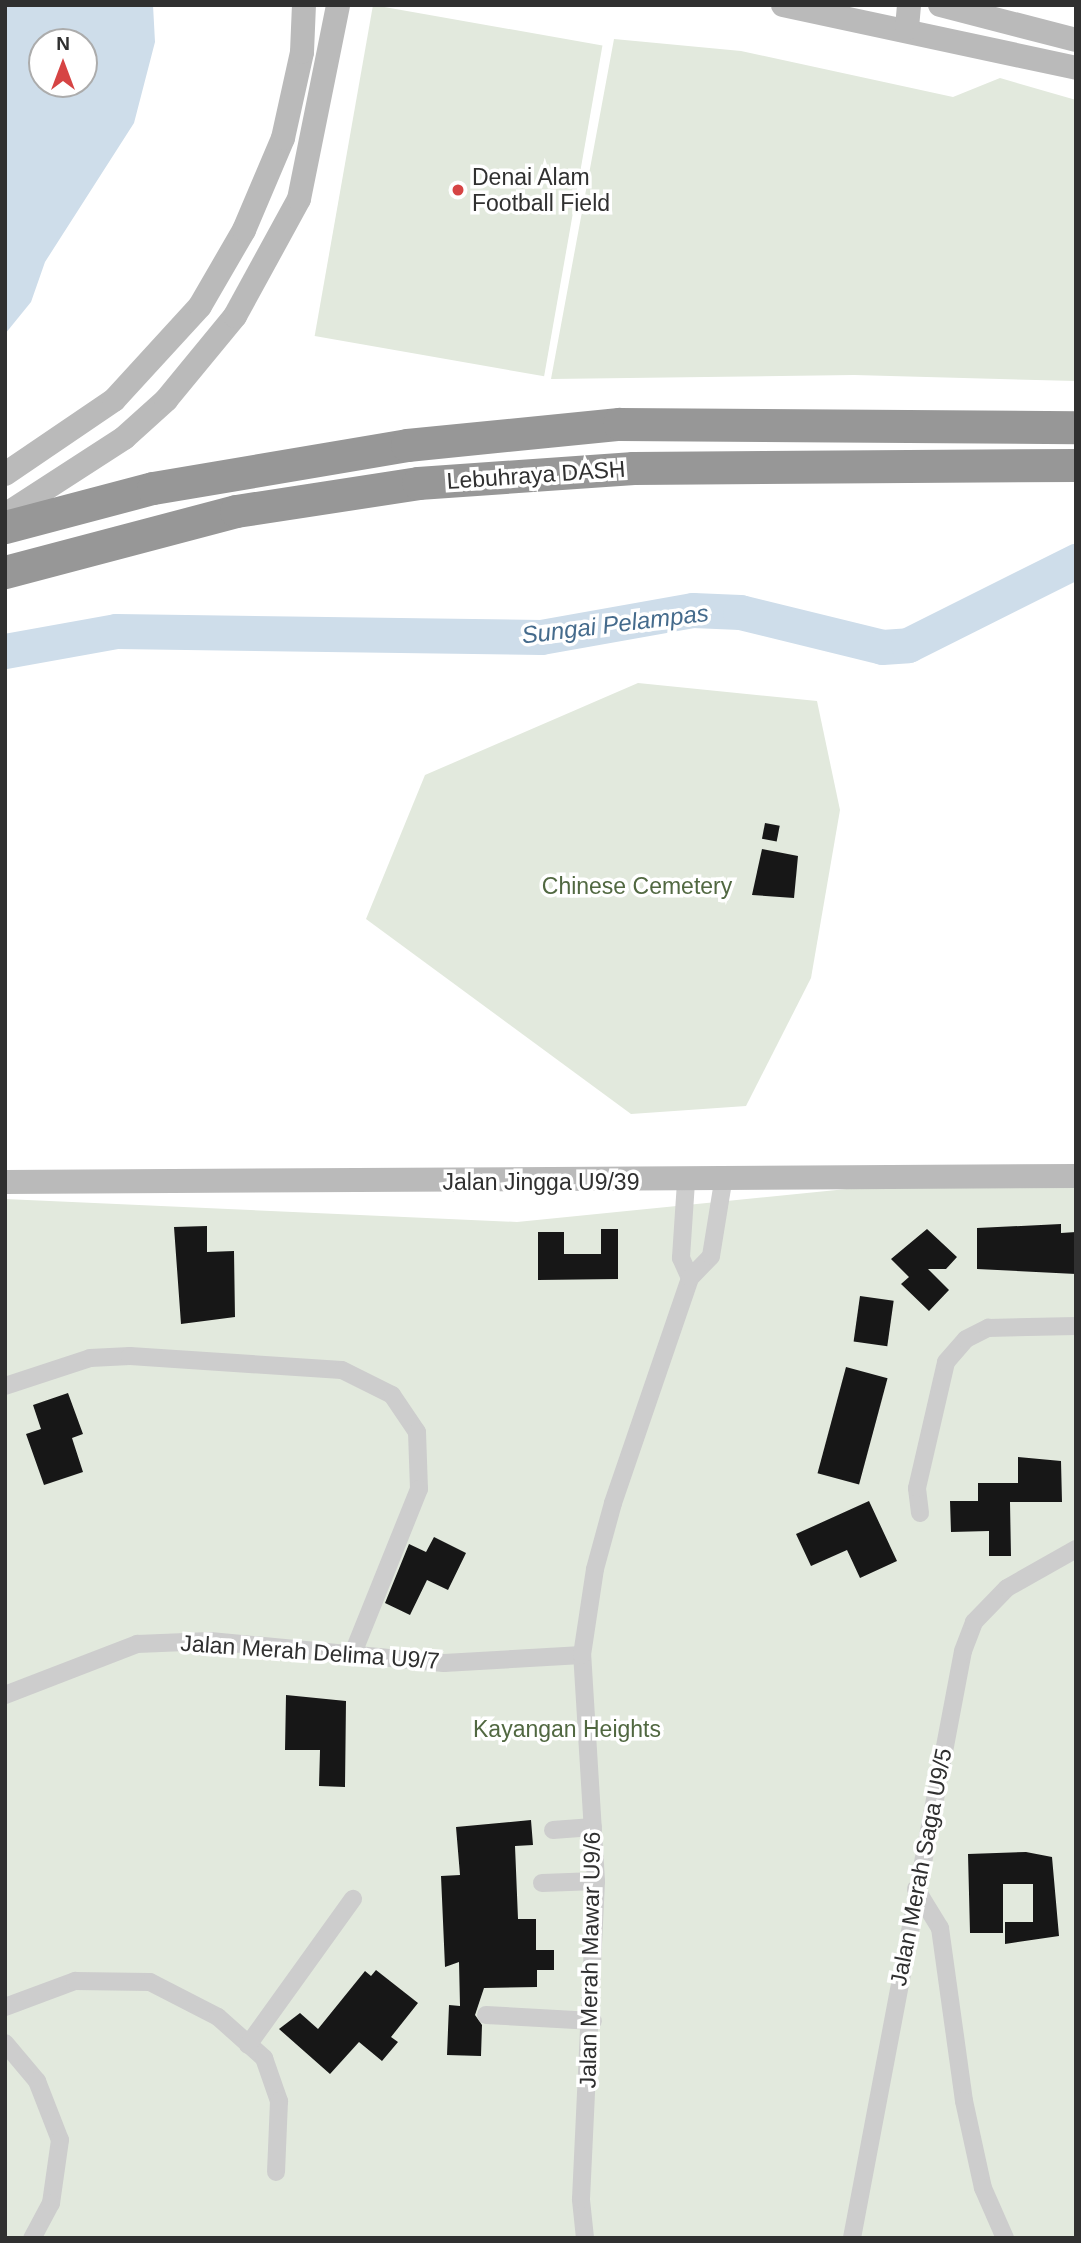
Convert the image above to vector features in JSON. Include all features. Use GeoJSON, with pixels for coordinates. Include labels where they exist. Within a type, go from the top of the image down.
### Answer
{"type":"FeatureCollection","features":[{"type":"Feature","properties":{"kind":"highway","name":"Lebuhraya DASH"},"geometry":{"type":"LineString","coordinates":[[5,527],[166,485],[407,445],[619,424],[1076,427]]}},
{"type":"Feature","properties":{"kind":"highway","name":"Lebuhraya DASH"},"geometry":{"type":"LineString","coordinates":[[5,572],[236,511],[418,483],[633,468],[1076,465]]}},
{"type":"Feature","properties":{"kind":"street"},"geometry":{"type":"LineString","coordinates":[[5,474],[114,400],[200,306],[244,230],[283,138],[302,52],[304,5]]}},
{"type":"Feature","properties":{"kind":"street"},"geometry":{"type":"LineString","coordinates":[[5,515],[124,439],[166,400],[235,316],[299,199],[338,5]]}},
{"type":"Feature","properties":{"kind":"street"},"geometry":{"type":"LineString","coordinates":[[783,5],[908,17],[1076,68]]}},
{"type":"Feature","properties":{"kind":"street"},"geometry":{"type":"LineString","coordinates":[[953,7],[1076,40]]}},
{"type":"Feature","properties":{"kind":"street","name":"Jalan Jingga U9/39"},"geometry":{"type":"LineString","coordinates":[[5,1182],[723,1182],[1076,1176]]}},
{"type":"Feature","properties":{"kind":"street"},"geometry":{"type":"LineString","coordinates":[[685,1182],[681,1258],[690,1278],[711,1256],[723,1182]]}},
{"type":"Feature","properties":{"kind":"street","name":"Jalan Merah Mawar U9/6"},"geometry":{"type":"LineString","coordinates":[[585,2238],[581,2199],[593,2021],[596,1881],[582,1655],[613,1503],[690,1278]]}},
{"type":"Feature","properties":{"kind":"street"},"geometry":{"type":"LineString","coordinates":[[920,1513],[917,1488],[946,1362],[966,1339],[988,1328],[1076,1326]]}},
{"type":"Feature","properties":{"kind":"street"},"geometry":{"type":"LineString","coordinates":[[5,1386],[90,1358],[130,1356],[342,1370],[391,1395],[417,1432],[419,1489],[353,1654]]}},
{"type":"Feature","properties":{"kind":"street","name":"Jalan Merah Saga U9/5"},"geometry":{"type":"LineString","coordinates":[[852,2238],[916,1889],[974,1622],[1007,1588],[1076,1549]]}},
{"type":"Feature","properties":{"kind":"street","name":"Jalan Merah Delima U9/7"},"geometry":{"type":"LineString","coordinates":[[5,1695],[137,1644],[210,1641],[444,1663],[582,1655]]}},
{"type":"Feature","properties":{"kind":"street"},"geometry":{"type":"LineString","coordinates":[[554,1830],[593,1827]]}},
{"type":"Feature","properties":{"kind":"street"},"geometry":{"type":"LineString","coordinates":[[542,1883],[596,1881]]}},
{"type":"Feature","properties":{"kind":"street"},"geometry":{"type":"LineString","coordinates":[[916,1889],[940,1928],[964,2101],[983,2188],[1005,2238]]}},
{"type":"Feature","properties":{"kind":"street"},"geometry":{"type":"LineString","coordinates":[[248,2045],[353,1899]]}},
{"type":"Feature","properties":{"kind":"street"},"geometry":{"type":"LineString","coordinates":[[5,2007],[75,1981],[149,1982],[218,2017],[264,2059],[279,2101],[276,2172]]}},
{"type":"Feature","properties":{"kind":"street"},"geometry":{"type":"LineString","coordinates":[[486,2015],[593,2021]]}},
{"type":"Feature","properties":{"kind":"street"},"geometry":{"type":"LineString","coordinates":[[5,2043],[37,2081],[60,2140],[51,2203],[32,2238]]}},
{"type":"Feature","properties":{"kind":"green space","name":"Denai Alam Football Field"},"geometry":{"type":"Polygon","coordinates":[[[373,5],[602,45],[544,376],[315,336],[373,5]]]}},
{"type":"Feature","properties":{"kind":"green space"},"geometry":{"type":"Polygon","coordinates":[[[614,39],[741,51],[953,97],[1000,78],[1076,100],[1076,381],[854,375],[551,379],[614,39]]]}},
{"type":"Feature","properties":{"kind":"green space","name":"Chinese Cemetery"},"geometry":{"type":"Polygon","coordinates":[[[638,683],[817,701],[840,810],[811,978],[746,1106],[631,1114],[366,919],[425,775],[638,683]]]}},
{"type":"Feature","properties":{"kind":"green space","name":"Kayangan Heights"},"geometry":{"type":"Polygon","coordinates":[[[1076,1177],[1076,2238],[5,2238],[5,1199],[517,1222],[956,1178],[1076,1177]]]}},
{"type":"Feature","properties":{"kind":"water"},"geometry":{"type":"Polygon","coordinates":[[[5,5],[153,5],[155,42],[134,123],[45,262],[31,302],[5,334],[5,5]]]}},
{"type":"Feature","properties":{"kind":"building"},"geometry":{"type":"Polygon","coordinates":[[[765,823],[780,826],[777,842],[762,839],[765,823]]]}},
{"type":"Feature","properties":{"kind":"building"},"geometry":{"type":"Polygon","coordinates":[[[762,849],[798,856],[794,898],[752,895],[762,849]]]}},
{"type":"Feature","properties":{"kind":"building"},"geometry":{"type":"Polygon","coordinates":[[[1061,1224],[1061,1233],[1076,1232],[1076,1274],[977,1269],[977,1228],[1061,1224]]]}},
{"type":"Feature","properties":{"kind":"building"},"geometry":{"type":"Polygon","coordinates":[[[207,1226],[207,1252],[234,1251],[235,1317],[181,1324],[174,1227],[207,1226]]]}},
{"type":"Feature","properties":{"kind":"building"},"geometry":{"type":"Polygon","coordinates":[[[601,1229],[618,1229],[618,1279],[538,1280],[538,1232],[564,1232],[564,1254],[601,1254],[601,1229]]]}},
{"type":"Feature","properties":{"kind":"building"},"geometry":{"type":"Polygon","coordinates":[[[927,1229],[957,1257],[946,1269],[928,1269],[949,1290],[929,1311],[901,1284],[909,1277],[891,1259],[927,1229]]]}},
{"type":"Feature","properties":{"kind":"building"},"geometry":{"type":"Polygon","coordinates":[[[860,1296],[894,1301],[887,1346],[854,1342],[860,1296]]]}},
{"type":"Feature","properties":{"kind":"building"},"geometry":{"type":"Polygon","coordinates":[[[846,1367],[888,1378],[859,1484],[818,1473],[846,1367]]]}},
{"type":"Feature","properties":{"kind":"building"},"geometry":{"type":"Polygon","coordinates":[[[68,1393],[83,1434],[72,1438],[83,1472],[44,1485],[26,1434],[41,1429],[33,1405],[68,1393]]]}},
{"type":"Feature","properties":{"kind":"building"},"geometry":{"type":"Polygon","coordinates":[[[1018,1457],[1061,1461],[1062,1502],[1010,1502],[1011,1556],[989,1556],[989,1531],[951,1532],[950,1501],[978,1501],[978,1483],[1018,1483],[1018,1457]]]}},
{"type":"Feature","properties":{"kind":"building"},"geometry":{"type":"Polygon","coordinates":[[[869,1501],[897,1561],[860,1578],[847,1550],[811,1566],[796,1534],[869,1501]]]}},
{"type":"Feature","properties":{"kind":"building"},"geometry":{"type":"Polygon","coordinates":[[[434,1537],[466,1553],[448,1590],[427,1580],[410,1615],[385,1603],[409,1544],[426,1552],[434,1537]]]}},
{"type":"Feature","properties":{"kind":"building"},"geometry":{"type":"Polygon","coordinates":[[[286,1695],[346,1701],[345,1787],[319,1786],[320,1750],[285,1750],[286,1695]]]}},
{"type":"Feature","properties":{"kind":"building"},"geometry":{"type":"Polygon","coordinates":[[[531,1820],[533,1845],[515,1846],[518,1919],[536,1919],[536,1950],[554,1950],[554,1970],[537,1970],[537,1987],[484,1988],[475,2015],[482,2025],[481,2056],[447,2055],[449,2005],[460,2006],[459,1962],[445,1967],[441,1876],[460,1875],[456,1827],[531,1820]]]}},
{"type":"Feature","properties":{"kind":"building"},"geometry":{"type":"Polygon","coordinates":[[[1026,1852],[1052,1857],[1059,1936],[1005,1944],[1005,1922],[1033,1922],[1033,1884],[1003,1884],[1003,1933],[970,1933],[968,1854],[1026,1852]]]}},
{"type":"Feature","properties":{"kind":"building"},"geometry":{"type":"Polygon","coordinates":[[[376,1970],[418,2003],[391,2037],[398,2042],[382,2061],[359,2042],[330,2074],[279,2029],[300,2013],[318,2029],[365,1971],[371,1976],[376,1970]]]}},
{"type":"Feature","properties":{"kind":"waterway","name":"Sungai Pelampas"},"geometry":{"type":"LineString","coordinates":[[5,651],[116,631],[541,637],[693,610],[740,612],[882,647],[908,645],[1076,561]]}},
{"type":"Feature","properties":{"kind":"place","name":"Denai Alam Football Field"},"geometry":{"type":"Point","coordinates":[458,190]}}]}
